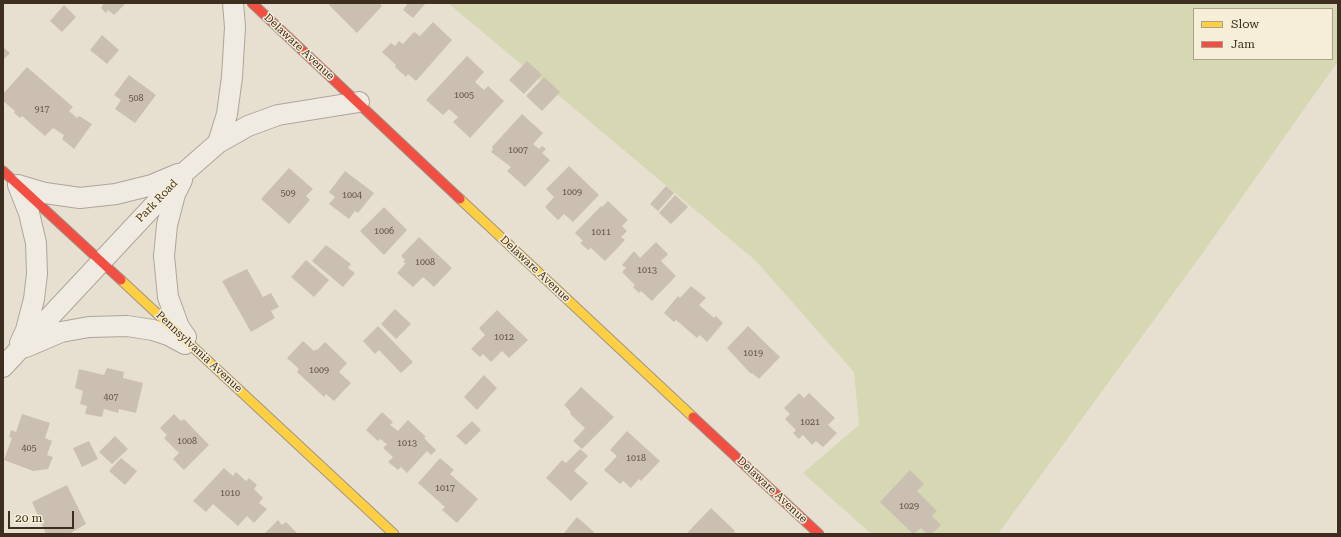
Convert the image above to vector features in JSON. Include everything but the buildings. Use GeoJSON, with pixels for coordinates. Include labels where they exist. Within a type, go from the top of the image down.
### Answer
{"type":"FeatureCollection","features":[{"type":"Feature","properties":{"kind":"street"},"geometry":{"type":"LineString","coordinates":[[218,143],[226,114],[232,77],[235,27],[233,3]]}},
{"type":"Feature","properties":{"kind":"street","name":"Delaware Avenue"},"geometry":{"type":"LineString","coordinates":[[252,3],[359,102],[590,322],[819,534]]}},
{"type":"Feature","properties":{"kind":"street","name":"Park Road"},"geometry":{"type":"LineString","coordinates":[[9,360],[100,261],[186,171],[218,143],[248,126],[278,115],[359,102]]}},
{"type":"Feature","properties":{"kind":"street","name":"Pennsylvania Avenue"},"geometry":{"type":"LineString","coordinates":[[3,171],[394,534]]}},
{"type":"Feature","properties":{"kind":"street"},"geometry":{"type":"LineString","coordinates":[[18,185],[45,193],[80,198],[116,194],[152,185],[186,171]]}},
{"type":"Feature","properties":{"kind":"street"},"geometry":{"type":"LineString","coordinates":[[186,171],[175,194],[167,224],[164,269],[171,308],[179,327],[196,350]]}},
{"type":"Feature","properties":{"kind":"street"},"geometry":{"type":"LineString","coordinates":[[9,360],[29,318],[34,299],[37,274],[36,243],[31,220],[18,185]]}},
{"type":"Feature","properties":{"kind":"street"},"geometry":{"type":"LineString","coordinates":[[9,360],[35,342],[61,332],[89,327],[127,326],[153,330],[168,335],[196,350]]}},
{"type":"Feature","properties":{"kind":"green space"},"geometry":{"type":"Polygon","coordinates":[[[448,3],[1338,3],[1338,61],[1202,254],[998,534],[876,534],[869,532],[803,473],[859,425],[854,372],[755,260],[448,3]]]}},
{"type":"Feature","properties":{"kind":"traffic: slow"},"geometry":{"type":"LineString","coordinates":[[460,199],[693,417]]}},
{"type":"Feature","properties":{"kind":"traffic: slow"},"geometry":{"type":"LineString","coordinates":[[121,280],[394,534]]}},
{"type":"Feature","properties":{"kind":"traffic: jam"},"geometry":{"type":"LineString","coordinates":[[252,3],[460,199]]}},
{"type":"Feature","properties":{"kind":"traffic: jam"},"geometry":{"type":"LineString","coordinates":[[3,171],[121,280]]}},
{"type":"Feature","properties":{"kind":"traffic: jam"},"geometry":{"type":"LineString","coordinates":[[693,417],[819,534]]}}]}
